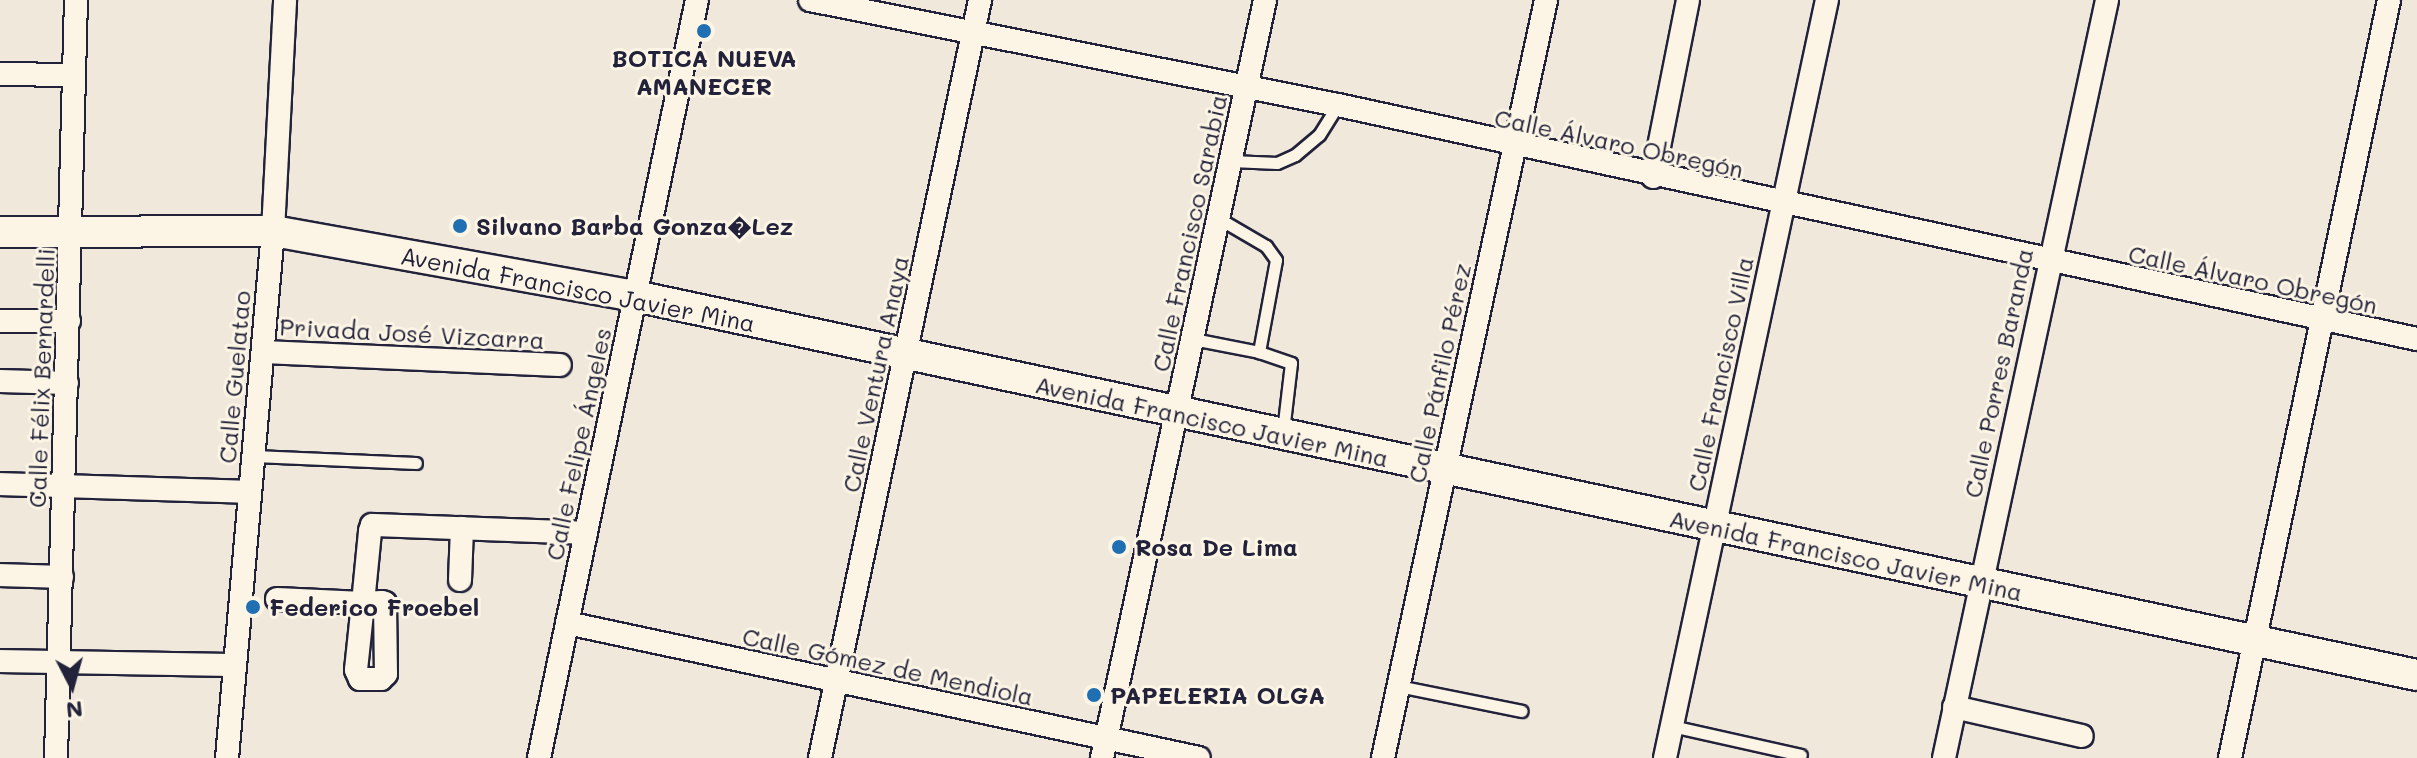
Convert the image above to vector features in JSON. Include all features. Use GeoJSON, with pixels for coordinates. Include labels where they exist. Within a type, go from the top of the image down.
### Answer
{"type":"FeatureCollection","features":[{"type":"Feature","properties":{"kind":"main road","name":"Avenida Francisco Javier Mina"},"geometry":{"type":"LineString","coordinates":[[0,232],[273,231],[635,296],[905,357],[2417,675]]}},
{"type":"Feature","properties":{"kind":"street","name":"Calle Félix Bernardelli"},"geometry":{"type":"LineString","coordinates":[[56,758],[76,0]]}},
{"type":"Feature","properties":{"kind":"street","name":"Calle Guelatao"},"geometry":{"type":"LineString","coordinates":[[227,758],[273,231],[285,0]]}},
{"type":"Feature","properties":{"kind":"street","name":"Calle Felipe Ángeles"},"geometry":{"type":"LineString","coordinates":[[539,758],[697,0]]}},
{"type":"Feature","properties":{"kind":"street","name":"Calle Álvaro Obregón"},"geometry":{"type":"LineString","coordinates":[[810,0],[1338,105],[1514,147],[2417,339]]}},
{"type":"Feature","properties":{"kind":"street","name":"Calle Ventura Anaya"},"geometry":{"type":"LineString","coordinates":[[820,758],[980,0]]}},
{"type":"Feature","properties":{"kind":"street","name":"Calle Francisco Sarabia"},"geometry":{"type":"LineString","coordinates":[[1104,748],[1265,0]]}},
{"type":"Feature","properties":{"kind":"street","name":"Calle Pánfilo Pérez"},"geometry":{"type":"LineString","coordinates":[[1383,758],[1546,0]]}},
{"type":"Feature","properties":{"kind":"street"},"geometry":{"type":"LineString","coordinates":[[1653,177],[1688,0]]}},
{"type":"Feature","properties":{"kind":"street","name":"Calle Francisco Villa"},"geometry":{"type":"LineString","coordinates":[[1665,758],[1827,0]]}},
{"type":"Feature","properties":{"kind":"street","name":"Calle Porres Baranda"},"geometry":{"type":"LineString","coordinates":[[1944,758],[2107,0]]}},
{"type":"Feature","properties":{"kind":"street"},"geometry":{"type":"LineString","coordinates":[[2230,758],[2389,0]]}},
{"type":"Feature","properties":{"kind":"street"},"geometry":{"type":"LineString","coordinates":[[0,74],[74,75]]}},
{"type":"Feature","properties":{"kind":"street"},"geometry":{"type":"LineString","coordinates":[[0,321],[69,321]]}},
{"type":"Feature","properties":{"kind":"street","name":"Privada José Vizcarra"},"geometry":{"type":"LineString","coordinates":[[263,352],[560,365]]}},
{"type":"Feature","properties":{"kind":"street"},"geometry":{"type":"LineString","coordinates":[[0,381],[67,383]]}},
{"type":"Feature","properties":{"kind":"street"},"geometry":{"type":"LineString","coordinates":[[0,484],[250,492]]}},
{"type":"Feature","properties":{"kind":"street"},"geometry":{"type":"LineString","coordinates":[[277,599],[363,603],[372,525],[586,533]]}},
{"type":"Feature","properties":{"kind":"street"},"geometry":{"type":"LineString","coordinates":[[460,580],[462,528]]}},
{"type":"Feature","properties":{"kind":"street"},"geometry":{"type":"LineString","coordinates":[[0,575],[62,577]]}},
{"type":"Feature","properties":{"kind":"street","name":"Calle Gómez de Mendiola"},"geometry":{"type":"LineString","coordinates":[[567,623],[836,682],[1104,748],[1199,758]]}},
{"type":"Feature","properties":{"kind":"street"},"geometry":{"type":"LineString","coordinates":[[0,661],[235,665]]}},
{"type":"Feature","properties":{"kind":"street"},"geometry":{"type":"LineString","coordinates":[[1954,707],[2082,736]]}},
{"type":"Feature","properties":{"kind":"lane"},"geometry":{"type":"LineString","coordinates":[[1231,161],[1277,163],[1295,155],[1319,135],[1338,105]]}},
{"type":"Feature","properties":{"kind":"lane"},"geometry":{"type":"LineString","coordinates":[[1217,217],[1270,249],[1276,260],[1259,352]]}},
{"type":"Feature","properties":{"kind":"lane"},"geometry":{"type":"LineString","coordinates":[[1193,339],[1259,352],[1291,363],[1282,436]]}},
{"type":"Feature","properties":{"kind":"lane"},"geometry":{"type":"LineString","coordinates":[[254,456],[416,463]]}},
{"type":"Feature","properties":{"kind":"lane"},"geometry":{"type":"LineString","coordinates":[[1398,686],[1522,711]]}},
{"type":"Feature","properties":{"kind":"lane"},"geometry":{"type":"LineString","coordinates":[[1672,726],[1801,755]]}},
{"type":"Feature","properties":{"kind":"place","name":"BOTICA NUEVA AMANECER"},"geometry":{"type":"Point","coordinates":[704,31]}},
{"type":"Feature","properties":{"kind":"place","name":"Silvano Barba Gonza�Lez"},"geometry":{"type":"Point","coordinates":[460,226]}},
{"type":"Feature","properties":{"kind":"place","name":"Rosa De Lima"},"geometry":{"type":"Point","coordinates":[1119,547]}},
{"type":"Feature","properties":{"kind":"place","name":"Federico Froebel"},"geometry":{"type":"Point","coordinates":[253,607]}},
{"type":"Feature","properties":{"kind":"place","name":"PAPELERIA OLGA"},"geometry":{"type":"Point","coordinates":[1094,695]}}]}
